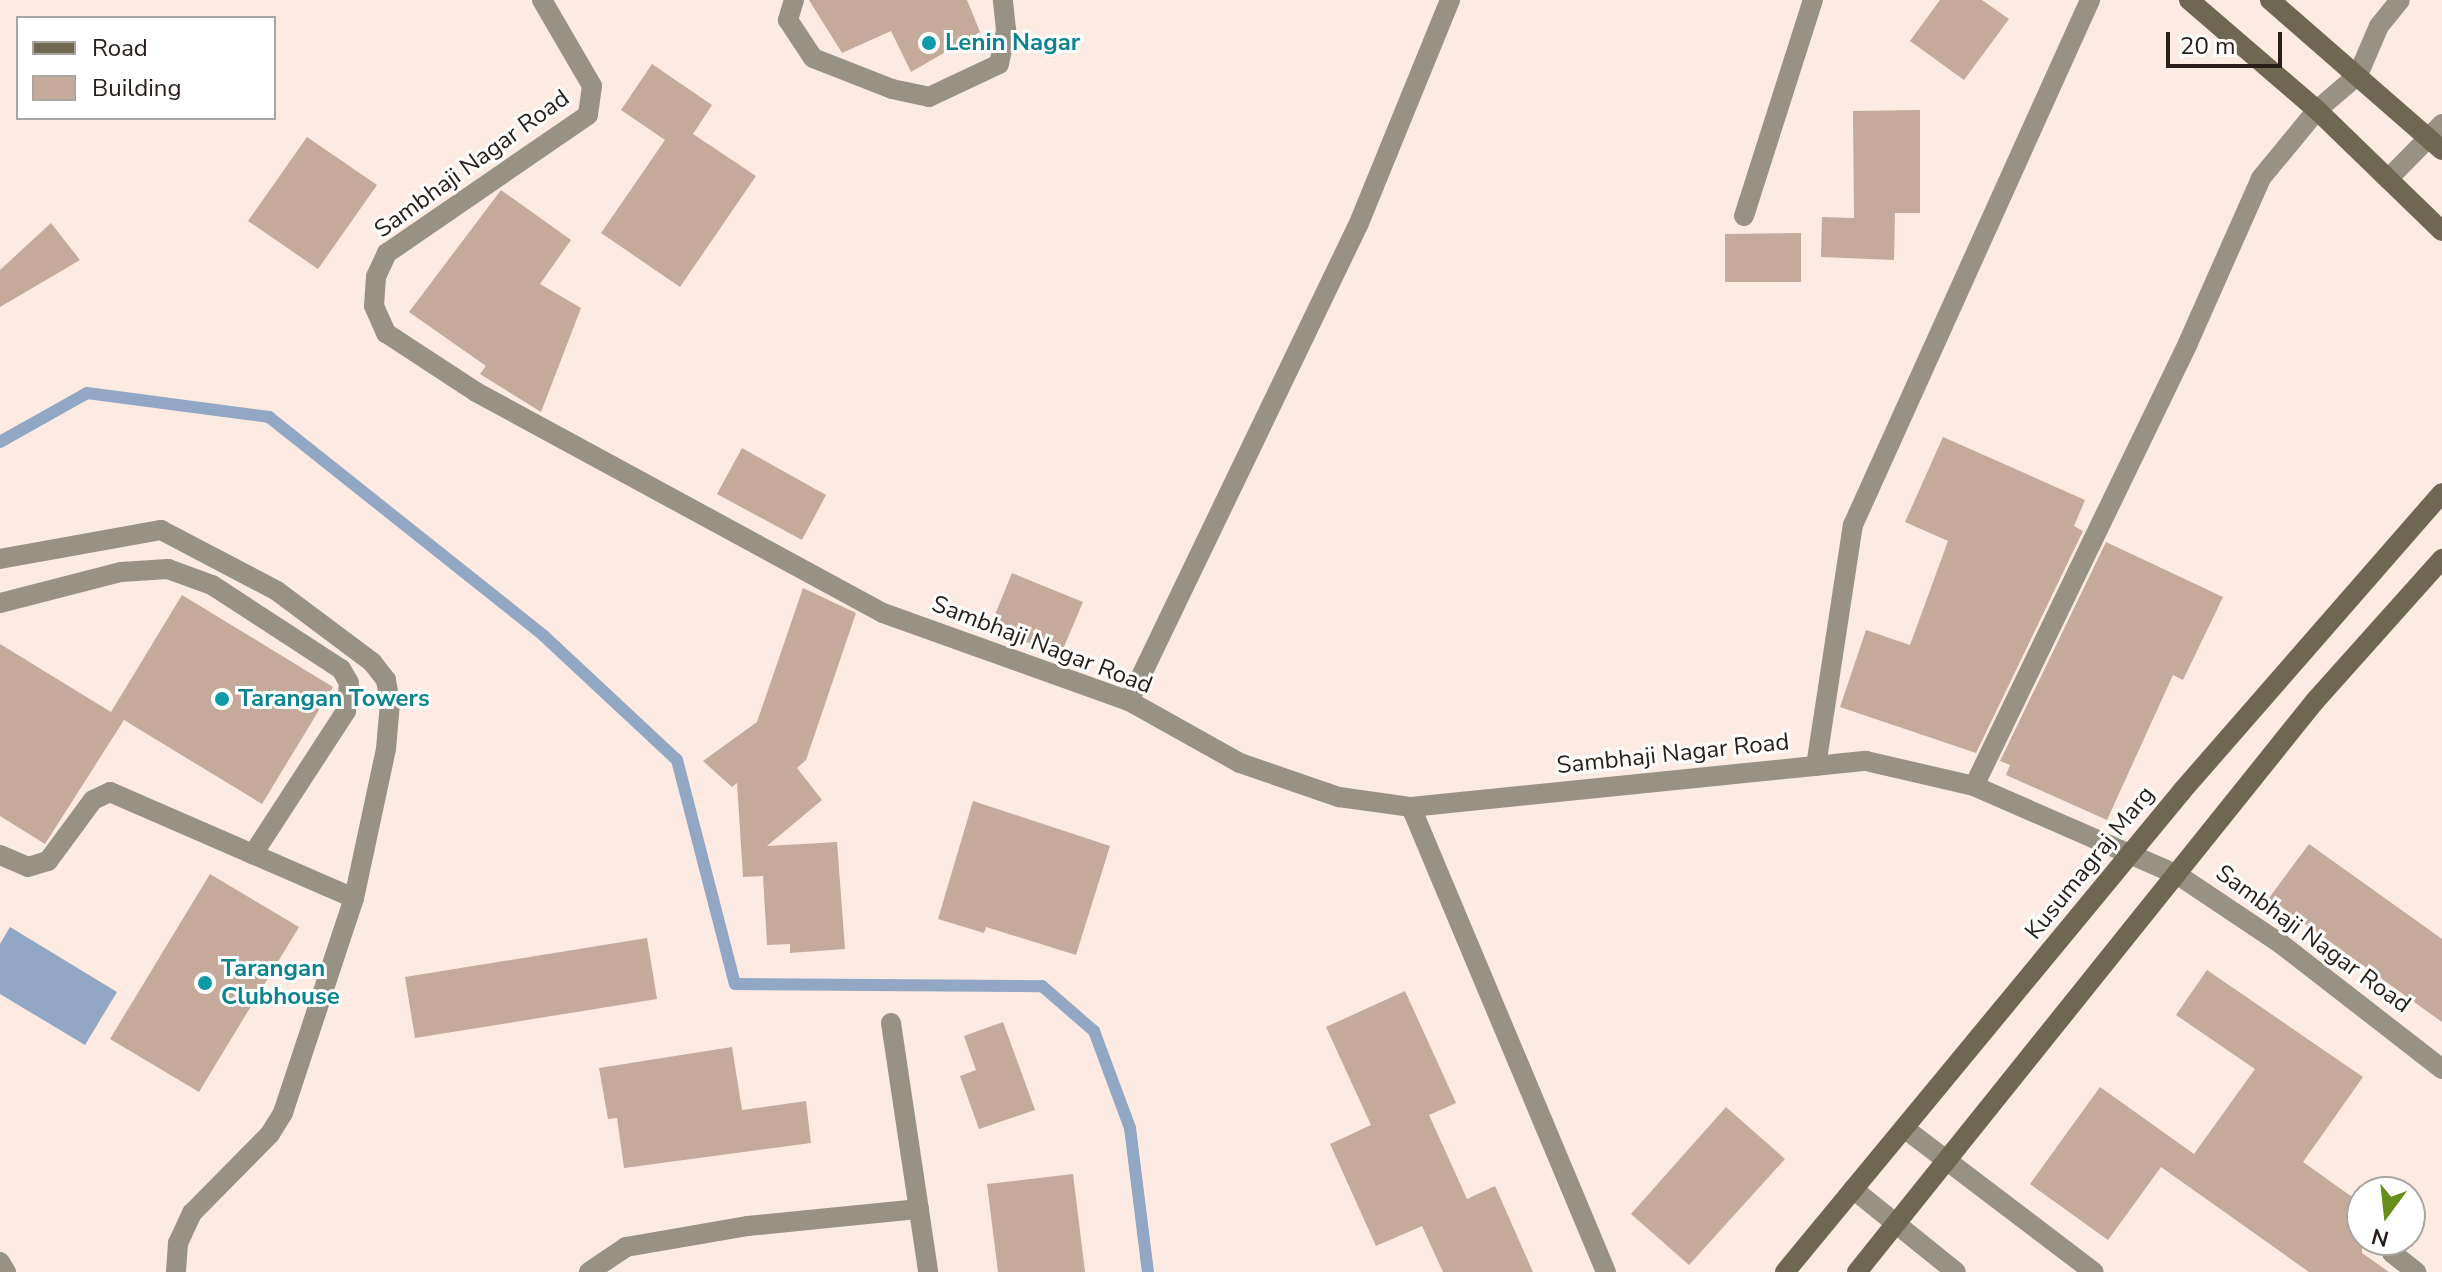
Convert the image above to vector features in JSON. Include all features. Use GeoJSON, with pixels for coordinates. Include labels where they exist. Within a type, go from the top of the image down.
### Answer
{"type":"FeatureCollection","features":[{"type":"Feature","properties":{"kind":"street","name":"Sambhaji Nagar Road"},"geometry":{"type":"LineString","coordinates":[[542,0],[592,86],[588,115],[387,253],[376,277],[374,306],[386,333],[476,392],[883,613],[1129,701],[1240,763],[1339,797],[1411,807],[1866,761],[1974,786],[2178,875],[2307,963],[2442,1069]]}},
{"type":"Feature","properties":{"kind":"street"},"geometry":{"type":"LineString","coordinates":[[794,0],[788,20],[813,58],[892,89],[929,97],[999,64],[1006,30],[1003,0]]}},
{"type":"Feature","properties":{"kind":"street"},"geometry":{"type":"LineString","coordinates":[[1129,701],[1359,223],[1450,0]]}},
{"type":"Feature","properties":{"kind":"street"},"geometry":{"type":"LineString","coordinates":[[1744,216],[1813,0]]}},
{"type":"Feature","properties":{"kind":"street"},"geometry":{"type":"LineString","coordinates":[[1816,766],[1853,525],[2090,0]]}},
{"type":"Feature","properties":{"kind":"street"},"geometry":{"type":"LineString","coordinates":[[2189,0],[2317,110],[2442,231]]}},
{"type":"Feature","properties":{"kind":"street"},"geometry":{"type":"LineString","coordinates":[[2270,0],[2358,75],[2438,137],[2388,179]]}},
{"type":"Feature","properties":{"kind":"street"},"geometry":{"type":"LineString","coordinates":[[1974,786],[2188,343],[2261,178],[2317,110],[2358,75],[2379,26],[2400,0]]}},
{"type":"Feature","properties":{"kind":"street","name":"Kusumagraj Marg"},"geometry":{"type":"LineString","coordinates":[[1785,1272],[2131,855],[2442,493]]}},
{"type":"Feature","properties":{"kind":"street"},"geometry":{"type":"LineString","coordinates":[[0,559],[161,530],[277,591],[372,662],[386,680],[389,725],[354,898],[283,1113],[270,1134],[192,1213],[178,1243],[176,1272]]}},
{"type":"Feature","properties":{"kind":"street"},"geometry":{"type":"LineString","coordinates":[[1857,1272],[2315,701],[2442,559]]}},
{"type":"Feature","properties":{"kind":"street"},"geometry":{"type":"LineString","coordinates":[[0,603],[121,572],[168,569],[212,585],[341,669],[349,683],[346,711],[253,854]]}},
{"type":"Feature","properties":{"kind":"street"},"geometry":{"type":"LineString","coordinates":[[0,855],[28,867],[48,861],[93,800],[110,792],[354,898]]}},
{"type":"Feature","properties":{"kind":"street"},"geometry":{"type":"LineString","coordinates":[[1411,807],[1606,1272]]}},
{"type":"Feature","properties":{"kind":"street"},"geometry":{"type":"LineString","coordinates":[[891,1023],[928,1272]]}},
{"type":"Feature","properties":{"kind":"street"},"geometry":{"type":"LineString","coordinates":[[1904,1128],[2094,1272]]}},
{"type":"Feature","properties":{"kind":"street"},"geometry":{"type":"LineString","coordinates":[[1853,1189],[1956,1272]]}},
{"type":"Feature","properties":{"kind":"street"},"geometry":{"type":"LineString","coordinates":[[589,1272],[626,1247],[748,1226],[919,1209]]}},
{"type":"Feature","properties":{"kind":"street"},"geometry":{"type":"LineString","coordinates":[[2396,1256],[2416,1272]]}},
{"type":"Feature","properties":{"kind":"street"},"geometry":{"type":"LineString","coordinates":[[0,1262],[6,1272]]}},
{"type":"Feature","properties":{"kind":"water"},"geometry":{"type":"Polygon","coordinates":[[[10,927],[117,992],[85,1045],[0,994],[0,944],[10,927]]]}},
{"type":"Feature","properties":{"kind":"building","name":"Lenin Nagar"},"geometry":{"type":"Polygon","coordinates":[[[809,0],[967,0],[980,32],[911,72],[891,31],[842,53],[809,0]]]}},
{"type":"Feature","properties":{"kind":"building"},"geometry":{"type":"Polygon","coordinates":[[[1940,0],[1982,0],[2009,19],[1964,80],[1910,41],[1940,0]]]}},
{"type":"Feature","properties":{"kind":"building"},"geometry":{"type":"Polygon","coordinates":[[[652,64],[712,105],[693,134],[756,176],[680,287],[601,233],[665,140],[621,110],[652,64]]]}},
{"type":"Feature","properties":{"kind":"building"},"geometry":{"type":"Polygon","coordinates":[[[1920,110],[1920,213],[1895,213],[1894,260],[1821,257],[1822,217],[1854,218],[1853,111],[1920,110]]]}},
{"type":"Feature","properties":{"kind":"building"},"geometry":{"type":"Polygon","coordinates":[[[307,137],[377,185],[318,269],[248,221],[307,137]]]}},
{"type":"Feature","properties":{"kind":"building"},"geometry":{"type":"Polygon","coordinates":[[[501,190],[571,240],[540,284],[581,308],[541,412],[480,374],[486,366],[409,312],[501,190]]]}},
{"type":"Feature","properties":{"kind":"building"},"geometry":{"type":"Polygon","coordinates":[[[51,223],[80,260],[0,307],[0,270],[51,223]]]}},
{"type":"Feature","properties":{"kind":"building"},"geometry":{"type":"Polygon","coordinates":[[[1801,233],[1801,282],[1725,282],[1725,234],[1801,233]]]}},
{"type":"Feature","properties":{"kind":"building"},"geometry":{"type":"Polygon","coordinates":[[[1943,437],[2085,500],[2074,526],[2083,531],[1976,753],[1840,707],[1866,630],[1910,645],[1948,541],[1905,522],[1943,437]]]}},
{"type":"Feature","properties":{"kind":"building"},"geometry":{"type":"Polygon","coordinates":[[[742,448],[826,495],[802,540],[717,494],[742,448]]]}},
{"type":"Feature","properties":{"kind":"building"},"geometry":{"type":"Polygon","coordinates":[[[2106,542],[2223,597],[2183,680],[2173,675],[2107,820],[2006,775],[2010,765],[2000,761],[2106,542]]]}},
{"type":"Feature","properties":{"kind":"building"},"geometry":{"type":"Polygon","coordinates":[[[1012,573],[1083,602],[1060,656],[990,627],[1012,573]]]}},
{"type":"Feature","properties":{"kind":"building"},"geometry":{"type":"Polygon","coordinates":[[[803,588],[856,613],[806,760],[797,768],[822,800],[767,846],[837,842],[845,949],[790,953],[790,944],[767,945],[763,876],[743,877],[737,783],[732,787],[703,761],[757,722],[803,588]]]}},
{"type":"Feature","properties":{"kind":"building","name":"Tarangan Towers"},"geometry":{"type":"Polygon","coordinates":[[[182,595],[333,687],[262,804],[124,720],[45,844],[0,816],[0,644],[111,712],[182,595]]]}},
{"type":"Feature","properties":{"kind":"building"},"geometry":{"type":"Polygon","coordinates":[[[973,801],[1110,846],[1076,955],[986,927],[984,933],[938,919],[973,801]]]}},
{"type":"Feature","properties":{"kind":"building"},"geometry":{"type":"Polygon","coordinates":[[[2309,844],[2442,939],[2442,1022],[2269,898],[2309,844]]]}},
{"type":"Feature","properties":{"kind":"building","name":"Tarangan Clubhouse"},"geometry":{"type":"Polygon","coordinates":[[[210,874],[299,927],[199,1092],[110,1039],[210,874]]]}},
{"type":"Feature","properties":{"kind":"building"},"geometry":{"type":"Polygon","coordinates":[[[647,938],[657,999],[415,1038],[405,977],[647,938]]]}},
{"type":"Feature","properties":{"kind":"building"},"geometry":{"type":"Polygon","coordinates":[[[2207,970],[2363,1077],[2303,1162],[2346,1193],[2346,1256],[2366,1256],[2389,1272],[2309,1272],[2161,1167],[2108,1240],[2030,1184],[2100,1087],[2194,1154],[2255,1069],[2176,1015],[2207,970]]]}},
{"type":"Feature","properties":{"kind":"building"},"geometry":{"type":"Polygon","coordinates":[[[1405,991],[1456,1103],[1429,1115],[1467,1199],[1495,1186],[1533,1272],[1443,1272],[1422,1226],[1376,1246],[1330,1144],[1371,1125],[1326,1027],[1405,991]]]}},
{"type":"Feature","properties":{"kind":"building"},"geometry":{"type":"Polygon","coordinates":[[[1003,1022],[1035,1110],[979,1129],[960,1076],[976,1070],[964,1036],[1003,1022]]]}},
{"type":"Feature","properties":{"kind":"building"},"geometry":{"type":"Polygon","coordinates":[[[732,1047],[742,1110],[806,1101],[811,1143],[624,1168],[617,1118],[608,1119],[599,1068],[732,1047]]]}},
{"type":"Feature","properties":{"kind":"building"},"geometry":{"type":"Polygon","coordinates":[[[1726,1107],[1785,1159],[1689,1265],[1631,1214],[1726,1107]]]}},
{"type":"Feature","properties":{"kind":"building"},"geometry":{"type":"Polygon","coordinates":[[[1073,1174],[1085,1272],[998,1272],[987,1184],[1073,1174]]]}},
{"type":"Feature","properties":{"kind":"waterway"},"geometry":{"type":"LineString","coordinates":[[0,442],[87,393],[269,417],[544,636],[677,760],[735,984],[1042,986],[1094,1031],[1130,1128],[1148,1272]]}},
{"type":"Feature","properties":{"kind":"place","name":"Lenin Nagar"},"geometry":{"type":"Point","coordinates":[929,43]}},
{"type":"Feature","properties":{"kind":"place","name":"Tarangan Towers"},"geometry":{"type":"Point","coordinates":[222,699]}},
{"type":"Feature","properties":{"kind":"place","name":"Tarangan Clubhouse"},"geometry":{"type":"Point","coordinates":[205,983]}}]}
